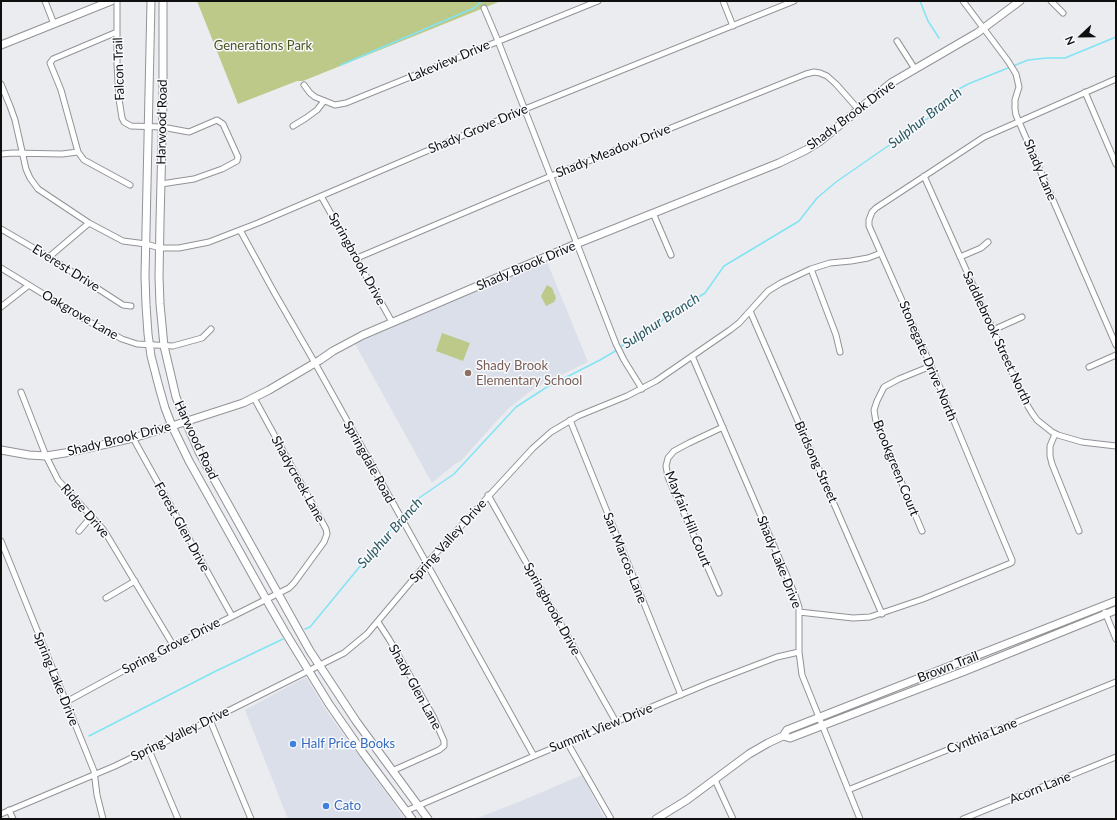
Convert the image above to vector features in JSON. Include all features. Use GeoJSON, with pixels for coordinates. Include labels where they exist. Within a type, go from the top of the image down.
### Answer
{"type":"FeatureCollection","features":[{"type":"Feature","properties":{"kind":"street"},"geometry":{"type":"LineString","coordinates":[[45,1],[54,24]]}},
{"type":"Feature","properties":{"kind":"street"},"geometry":{"type":"LineString","coordinates":[[2,43],[111,1]]}},
{"type":"Feature","properties":{"kind":"street","name":"Falcon Trail"},"geometry":{"type":"LineString","coordinates":[[117,1],[118,99],[124,122],[128,125],[162,127],[189,132],[217,120],[224,124],[238,157],[237,161],[222,169],[194,179],[161,184]]}},
{"type":"Feature","properties":{"kind":"street","name":"Harwood Road"},"geometry":{"type":"LineString","coordinates":[[151,1],[145,276],[149,345],[158,387],[172,426],[189,461],[266,599],[329,704],[412,819]]}},
{"type":"Feature","properties":{"kind":"street","name":"Harwood Road"},"geometry":{"type":"LineString","coordinates":[[163,1],[164,93],[162,127],[160,304],[164,346],[176,397],[199,452],[310,651],[356,721],[428,819]]}},
{"type":"Feature","properties":{"kind":"street","name":"Lakeview Drive"},"geometry":{"type":"LineString","coordinates":[[304,85],[310,94],[324,101],[335,105],[346,103],[598,1]]}},
{"type":"Feature","properties":{"kind":"street"},"geometry":{"type":"LineString","coordinates":[[723,1],[733,26]]}},
{"type":"Feature","properties":{"kind":"street","name":"Shady Grove Drive"},"geometry":{"type":"LineString","coordinates":[[1,84],[10,106],[22,154],[30,178],[38,189],[89,223],[123,241],[146,244],[160,248],[179,248],[210,242],[240,230],[525,109],[794,1]]}},
{"type":"Feature","properties":{"kind":"street","name":"Shady Lane"},"geometry":{"type":"LineString","coordinates":[[963,1],[1016,74],[1019,87],[1015,100],[1015,109],[1019,121],[1116,345]]}},
{"type":"Feature","properties":{"kind":"street","name":"Shady Brook Drive"},"geometry":{"type":"LineString","coordinates":[[1,450],[29,455],[46,456],[71,452],[133,438],[243,403],[315,363],[348,342],[392,322],[576,244],[779,163],[806,150],[819,142],[891,83],[977,33],[1020,1]]}},
{"type":"Feature","properties":{"kind":"street"},"geometry":{"type":"LineString","coordinates":[[1051,1],[1063,13]]}},
{"type":"Feature","properties":{"kind":"street"},"geometry":{"type":"LineString","coordinates":[[484,8],[525,109],[616,344],[642,389]]}},
{"type":"Feature","properties":{"kind":"street"},"geometry":{"type":"LineString","coordinates":[[117,32],[53,59],[50,63],[61,90],[78,152],[84,160],[130,185]]}},
{"type":"Feature","properties":{"kind":"street"},"geometry":{"type":"LineString","coordinates":[[897,41],[915,69]]}},
{"type":"Feature","properties":{"kind":"street","name":"Shady Meadow Drive"},"geometry":{"type":"LineString","coordinates":[[357,258],[551,176],[806,74],[814,72],[828,76],[859,110]]}},
{"type":"Feature","properties":{"kind":"street","name":"Stonegate Drive North"},"geometry":{"type":"LineString","coordinates":[[799,612],[853,618],[870,617],[930,596],[1012,562],[931,366],[869,226],[869,220],[872,212],[876,208],[984,137],[1116,79]]}},
{"type":"Feature","properties":{"kind":"street"},"geometry":{"type":"LineString","coordinates":[[1085,92],[1116,164]]}},
{"type":"Feature","properties":{"kind":"street"},"geometry":{"type":"LineString","coordinates":[[293,126],[317,110],[324,101]]}},
{"type":"Feature","properties":{"kind":"street"},"geometry":{"type":"LineString","coordinates":[[1,154],[62,154],[78,152]]}},
{"type":"Feature","properties":{"kind":"street","name":"Saddlebrook Street North"},"geometry":{"type":"LineString","coordinates":[[924,176],[1026,403],[1032,413],[1037,420],[1055,434],[1082,442],[1116,446]]}},
{"type":"Feature","properties":{"kind":"street","name":"Springbrook Drive"},"geometry":{"type":"LineString","coordinates":[[321,196],[392,322]]}},
{"type":"Feature","properties":{"kind":"street"},"geometry":{"type":"LineString","coordinates":[[653,213],[671,255]]}},
{"type":"Feature","properties":{"kind":"street"},"geometry":{"type":"LineString","coordinates":[[49,257],[89,223]]}},
{"type":"Feature","properties":{"kind":"street","name":"Everest Drive"},"geometry":{"type":"LineString","coordinates":[[1,229],[49,257],[123,305],[131,306]]}},
{"type":"Feature","properties":{"kind":"street","name":"Springdale Road"},"geometry":{"type":"LineString","coordinates":[[240,230],[534,756]]}},
{"type":"Feature","properties":{"kind":"street"},"geometry":{"type":"LineString","coordinates":[[960,257],[981,248],[988,242]]}},
{"type":"Feature","properties":{"kind":"street","name":"Spring Valley Drive"},"geometry":{"type":"LineString","coordinates":[[1,814],[149,750],[344,653],[367,634],[426,564],[488,495],[541,440],[551,432],[578,416],[627,396],[656,380],[730,330],[739,323],[768,291],[781,283],[811,269],[830,263],[868,258],[881,253]]}},
{"type":"Feature","properties":{"kind":"street","name":"Oakgrove Lane"},"geometry":{"type":"LineString","coordinates":[[1,268],[112,335],[137,344],[173,346],[202,338],[212,329]]}},
{"type":"Feature","properties":{"kind":"street"},"geometry":{"type":"LineString","coordinates":[[811,269],[836,335],[840,352]]}},
{"type":"Feature","properties":{"kind":"street"},"geometry":{"type":"LineString","coordinates":[[1,307],[29,285]]}},
{"type":"Feature","properties":{"kind":"street","name":"Birdsong Street"},"geometry":{"type":"LineString","coordinates":[[750,311],[882,614]]}},
{"type":"Feature","properties":{"kind":"street"},"geometry":{"type":"LineString","coordinates":[[993,330],[1022,317]]}},
{"type":"Feature","properties":{"kind":"street"},"geometry":{"type":"LineString","coordinates":[[1089,367],[1116,355]]}},
{"type":"Feature","properties":{"kind":"street","name":"Shady Lake Drive"},"geometry":{"type":"LineString","coordinates":[[692,356],[795,595],[799,607],[799,652],[802,675],[818,718],[860,819]]}},
{"type":"Feature","properties":{"kind":"street","name":"Brookgreen Court"},"geometry":{"type":"LineString","coordinates":[[922,531],[876,422],[874,410],[876,401],[884,387],[931,366]]}},
{"type":"Feature","properties":{"kind":"street","name":"Ridge Drive"},"geometry":{"type":"LineString","coordinates":[[21,392],[46,456],[58,480],[102,528],[173,645]]}},
{"type":"Feature","properties":{"kind":"street","name":"Shadycreek Lane"},"geometry":{"type":"LineString","coordinates":[[254,398],[326,529],[327,534],[324,542],[294,583],[289,588],[278,593]]}},
{"type":"Feature","properties":{"kind":"street","name":"San Marcos Lane"},"geometry":{"type":"LineString","coordinates":[[570,420],[681,695]]}},
{"type":"Feature","properties":{"kind":"street","name":"Mayfair Hill Court"},"geometry":{"type":"LineString","coordinates":[[719,593],[668,477],[666,466],[668,458],[674,451],[723,427]]}},
{"type":"Feature","properties":{"kind":"street"},"geometry":{"type":"LineString","coordinates":[[1055,434],[1050,446],[1050,456],[1079,531]]}},
{"type":"Feature","properties":{"kind":"street","name":"Forest Glen Drive"},"geometry":{"type":"LineString","coordinates":[[133,438],[232,616]]}},
{"type":"Feature","properties":{"kind":"street","name":"Springbrook Drive"},"geometry":{"type":"LineString","coordinates":[[488,495],[616,722]]}},
{"type":"Feature","properties":{"kind":"street"},"geometry":{"type":"LineString","coordinates":[[79,531],[91,517]]}},
{"type":"Feature","properties":{"kind":"street","name":"Spring Lake Drive"},"geometry":{"type":"LineString","coordinates":[[1,541],[94,775],[102,819]]}},
{"type":"Feature","properties":{"kind":"street"},"geometry":{"type":"LineString","coordinates":[[106,598],[135,581]]}},
{"type":"Feature","properties":{"kind":"street","name":"Spring Grove Drive"},"geometry":{"type":"LineString","coordinates":[[66,702],[173,645],[278,593]]}},
{"type":"Feature","properties":{"kind":"street","name":"Brown Trail"},"geometry":{"type":"LineString","coordinates":[[656,819],[687,800],[749,754],[768,742],[783,736],[787,730],[1116,601]]}},
{"type":"Feature","properties":{"kind":"street"},"geometry":{"type":"LineString","coordinates":[[1103,606],[1116,639]]}},
{"type":"Feature","properties":{"kind":"street","name":"Brown Trail"},"geometry":{"type":"LineString","coordinates":[[783,736],[790,738],[822,726],[965,671],[1116,610]]}},
{"type":"Feature","properties":{"kind":"street","name":"Shady Glen Lane"},"geometry":{"type":"LineString","coordinates":[[378,622],[433,716],[444,741],[444,746],[439,750],[392,771]]}},
{"type":"Feature","properties":{"kind":"street","name":"Summit View Drive"},"geometry":{"type":"LineString","coordinates":[[406,811],[681,695],[777,657],[799,652]]}},
{"type":"Feature","properties":{"kind":"street"},"geometry":{"type":"LineString","coordinates":[[961,661],[965,671]]}},
{"type":"Feature","properties":{"kind":"street","name":"Cynthia Lane"},"geometry":{"type":"LineString","coordinates":[[848,790],[1116,682]]}},
{"type":"Feature","properties":{"kind":"street"},"geometry":{"type":"LineString","coordinates":[[210,720],[251,819]]}},
{"type":"Feature","properties":{"kind":"street"},"geometry":{"type":"LineString","coordinates":[[567,742],[611,819]]}},
{"type":"Feature","properties":{"kind":"street"},"geometry":{"type":"LineString","coordinates":[[149,750],[178,819]]}},
{"type":"Feature","properties":{"kind":"street","name":"Acorn Lane"},"geometry":{"type":"LineString","coordinates":[[963,819],[1116,757]]}},
{"type":"Feature","properties":{"kind":"street"},"geometry":{"type":"LineString","coordinates":[[715,780],[733,819]]}},
{"type":"Feature","properties":{"kind":"street"},"geometry":{"type":"LineString","coordinates":[[9,810],[13,819]]}},
{"type":"Feature","properties":{"kind":"shaded area","name":"Shady Brook Elementary School"},"geometry":{"type":"Polygon","coordinates":[[[545,257],[588,362],[528,393],[509,408],[461,461],[456,463],[432,483],[353,340],[545,257]]]}},
{"type":"Feature","properties":{"kind":"shaded area"},"geometry":{"type":"Polygon","coordinates":[[[306,677],[327,712],[405,819],[288,819],[245,710],[306,677]]]}},
{"type":"Feature","properties":{"kind":"shaded area"},"geometry":{"type":"Polygon","coordinates":[[[582,775],[605,819],[475,819],[521,801],[582,775]]]}},
{"type":"Feature","properties":{"kind":"green space","name":"Generations Park"},"geometry":{"type":"Polygon","coordinates":[[[197,1],[501,1],[303,81],[297,81],[238,104],[197,1]]]}},
{"type":"Feature","properties":{"kind":"green space"},"geometry":{"type":"Polygon","coordinates":[[[547,285],[552,288],[556,298],[554,302],[546,306],[541,296],[547,285]]]}},
{"type":"Feature","properties":{"kind":"green space"},"geometry":{"type":"Polygon","coordinates":[[[442,333],[470,343],[463,361],[436,351],[442,333]]]}},
{"type":"Feature","properties":{"kind":"waterway"},"geometry":{"type":"LineString","coordinates":[[341,65],[474,8],[482,1]]}},
{"type":"Feature","properties":{"kind":"waterway"},"geometry":{"type":"LineString","coordinates":[[920,1],[928,21],[939,38]]}},
{"type":"Feature","properties":{"kind":"waterway","name":"Sulphur Branch"},"geometry":{"type":"LineString","coordinates":[[620,347],[705,293],[724,266],[799,221],[817,198],[836,182],[937,112],[959,89],[1028,60],[1065,58],[1116,37]]}},
{"type":"Feature","properties":{"kind":"waterway","name":"Sulphur Branch"},"geometry":{"type":"LineString","coordinates":[[305,629],[310,627],[385,536],[419,498],[454,474],[516,407],[547,387],[617,350]]}},
{"type":"Feature","properties":{"kind":"waterway","name":"Sulphur Branch"},"geometry":{"type":"LineString","coordinates":[[89,736],[214,672],[283,639]]}},
{"type":"Feature","properties":{"kind":"place","name":"Shady Brook Elementary School"},"geometry":{"type":"Point","coordinates":[468,373]}},
{"type":"Feature","properties":{"kind":"place","name":"Half Price Books"},"geometry":{"type":"Point","coordinates":[293,744]}},
{"type":"Feature","properties":{"kind":"place","name":"Cato"},"geometry":{"type":"Point","coordinates":[326,806]}}]}
